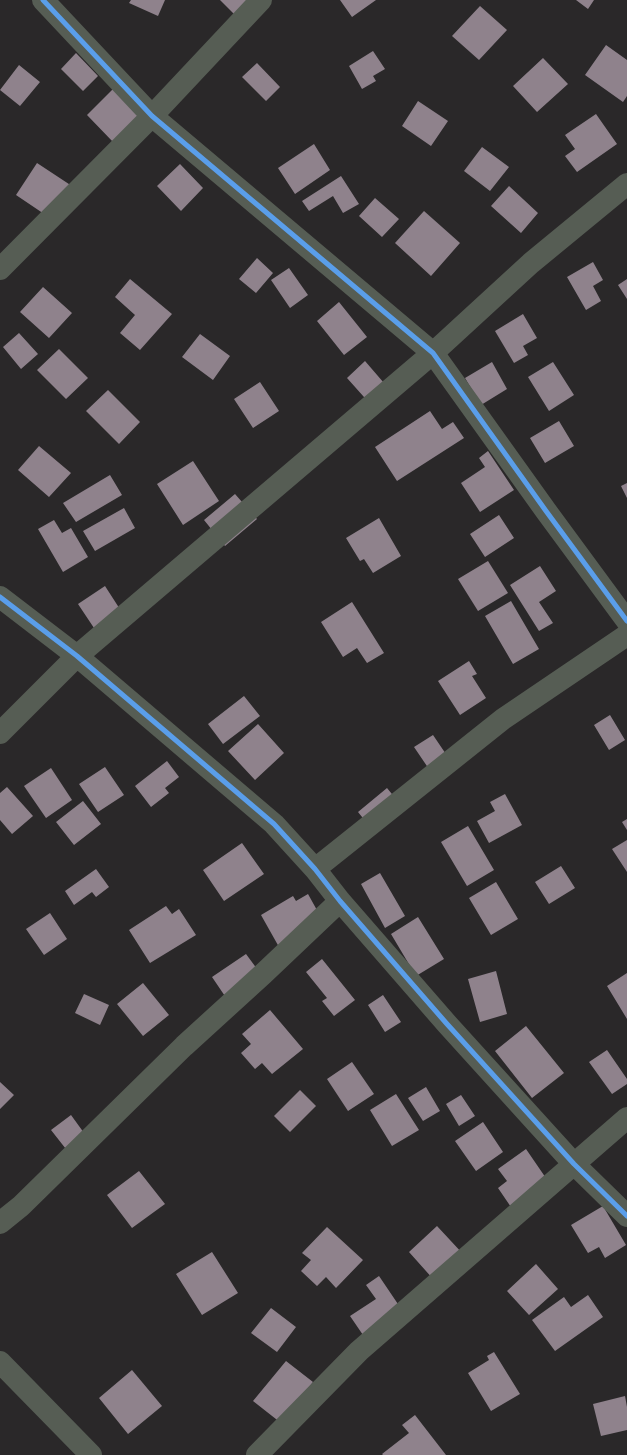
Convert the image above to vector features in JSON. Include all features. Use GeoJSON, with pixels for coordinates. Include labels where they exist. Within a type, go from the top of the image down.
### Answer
{"type":"FeatureCollection","features":[{"type":"Feature","properties":{"kind":"street"},"geometry":{"type":"LineString","coordinates":[[43,0],[152,116],[434,353],[546,512],[627,621]]}},
{"type":"Feature","properties":{"kind":"street"},"geometry":{"type":"LineString","coordinates":[[0,269],[152,116],[261,0]]}},
{"type":"Feature","properties":{"kind":"street"},"geometry":{"type":"LineString","coordinates":[[0,732],[77,656],[434,353],[531,262],[627,184]]}},
{"type":"Feature","properties":{"kind":"street"},"geometry":{"type":"LineString","coordinates":[[0,597],[77,656],[274,824],[316,869],[340,901],[447,1024],[574,1164],[627,1216]]}},
{"type":"Feature","properties":{"kind":"street"},"geometry":{"type":"LineString","coordinates":[[316,869],[503,719],[627,636]]}},
{"type":"Feature","properties":{"kind":"street"},"geometry":{"type":"LineString","coordinates":[[0,1223],[21,1206],[184,1046],[340,901]]}},
{"type":"Feature","properties":{"kind":"street"},"geometry":{"type":"LineString","coordinates":[[257,1455],[359,1352],[627,1118]]}},
{"type":"Feature","properties":{"kind":"street"},"geometry":{"type":"LineString","coordinates":[[0,1362],[91,1455]]}},
{"type":"Feature","properties":{"kind":"building"},"geometry":{"type":"Polygon","coordinates":[[[131,0],[165,0],[158,16],[129,3],[131,0]]]}},
{"type":"Feature","properties":{"kind":"building"},"geometry":{"type":"Polygon","coordinates":[[[220,0],[259,0],[239,19],[220,0]]]}},
{"type":"Feature","properties":{"kind":"building"},"geometry":{"type":"Polygon","coordinates":[[[340,0],[376,0],[352,17],[340,0]]]}},
{"type":"Feature","properties":{"kind":"building"},"geometry":{"type":"Polygon","coordinates":[[[576,0],[594,0],[588,9],[576,0]]]}},
{"type":"Feature","properties":{"kind":"building"},"geometry":{"type":"Polygon","coordinates":[[[480,6],[507,30],[479,60],[452,36],[480,6]]]}},
{"type":"Feature","properties":{"kind":"building"},"geometry":{"type":"Polygon","coordinates":[[[606,45],[627,60],[627,96],[623,102],[585,75],[606,45]]]}},
{"type":"Feature","properties":{"kind":"building"},"geometry":{"type":"Polygon","coordinates":[[[373,51],[385,69],[373,76],[376,81],[362,89],[349,66],[373,51]]]}},
{"type":"Feature","properties":{"kind":"building"},"geometry":{"type":"Polygon","coordinates":[[[76,53],[98,76],[83,91],[61,69],[76,53]]]}},
{"type":"Feature","properties":{"kind":"building"},"geometry":{"type":"Polygon","coordinates":[[[543,58],[568,84],[537,112],[513,86],[543,58]]]}},
{"type":"Feature","properties":{"kind":"building"},"geometry":{"type":"Polygon","coordinates":[[[257,63],[280,87],[266,101],[242,77],[257,63]]]}},
{"type":"Feature","properties":{"kind":"building"},"geometry":{"type":"Polygon","coordinates":[[[19,65],[40,82],[20,106],[0,90],[19,65]]]}},
{"type":"Feature","properties":{"kind":"building"},"geometry":{"type":"Polygon","coordinates":[[[114,88],[142,116],[114,143],[87,115],[114,88]]]}},
{"type":"Feature","properties":{"kind":"building"},"geometry":{"type":"Polygon","coordinates":[[[418,101],[448,121],[431,146],[402,126],[418,101]]]}},
{"type":"Feature","properties":{"kind":"building"},"geometry":{"type":"Polygon","coordinates":[[[596,114],[617,144],[577,172],[565,156],[575,149],[565,135],[596,114]]]}},
{"type":"Feature","properties":{"kind":"building"},"geometry":{"type":"Polygon","coordinates":[[[314,144],[330,170],[295,194],[278,168],[314,144]]]}},
{"type":"Feature","properties":{"kind":"building"},"geometry":{"type":"Polygon","coordinates":[[[482,147],[509,167],[490,191],[464,171],[482,147]]]}},
{"type":"Feature","properties":{"kind":"building"},"geometry":{"type":"Polygon","coordinates":[[[37,163],[81,192],[59,224],[16,195],[37,163]]]}},
{"type":"Feature","properties":{"kind":"building"},"geometry":{"type":"Polygon","coordinates":[[[180,164],[203,188],[181,211],[157,186],[180,164]]]}},
{"type":"Feature","properties":{"kind":"building"},"geometry":{"type":"Polygon","coordinates":[[[341,176],[359,204],[343,213],[333,196],[309,211],[302,201],[341,176]]]}},
{"type":"Feature","properties":{"kind":"building"},"geometry":{"type":"Polygon","coordinates":[[[509,186],[538,213],[521,233],[491,206],[509,186]]]}},
{"type":"Feature","properties":{"kind":"building"},"geometry":{"type":"Polygon","coordinates":[[[375,198],[399,219],[382,237],[359,216],[375,198]]]}},
{"type":"Feature","properties":{"kind":"building"},"geometry":{"type":"Polygon","coordinates":[[[424,211],[460,243],[431,276],[395,243],[424,211]]]}},
{"type":"Feature","properties":{"kind":"building"},"geometry":{"type":"Polygon","coordinates":[[[257,258],[273,273],[256,293],[239,279],[257,258]]]}},
{"type":"Feature","properties":{"kind":"building"},"geometry":{"type":"Polygon","coordinates":[[[593,262],[603,280],[593,286],[601,301],[586,310],[567,277],[593,262]]]}},
{"type":"Feature","properties":{"kind":"building"},"geometry":{"type":"Polygon","coordinates":[[[289,268],[308,295],[290,308],[271,280],[289,268]]]}},
{"type":"Feature","properties":{"kind":"building"},"geometry":{"type":"Polygon","coordinates":[[[130,279],[172,314],[140,350],[120,333],[135,315],[115,297],[130,279]]]}},
{"type":"Feature","properties":{"kind":"building"},"geometry":{"type":"Polygon","coordinates":[[[627,279],[627,299],[618,285],[627,279]]]}},
{"type":"Feature","properties":{"kind":"building"},"geometry":{"type":"Polygon","coordinates":[[[43,287],[72,313],[49,338],[20,312],[43,287]]]}},
{"type":"Feature","properties":{"kind":"building"},"geometry":{"type":"Polygon","coordinates":[[[339,302],[367,337],[344,355],[317,321],[339,302]]]}},
{"type":"Feature","properties":{"kind":"building"},"geometry":{"type":"Polygon","coordinates":[[[523,314],[537,338],[523,346],[528,355],[514,363],[495,331],[523,314]]]}},
{"type":"Feature","properties":{"kind":"building"},"geometry":{"type":"Polygon","coordinates":[[[19,333],[38,354],[21,369],[3,347],[19,333]]]}},
{"type":"Feature","properties":{"kind":"building"},"geometry":{"type":"Polygon","coordinates":[[[200,334],[230,356],[213,380],[182,357],[200,334]]]}},
{"type":"Feature","properties":{"kind":"building"},"geometry":{"type":"Polygon","coordinates":[[[59,349],[88,378],[66,399],[37,370],[59,349]]]}},
{"type":"Feature","properties":{"kind":"building"},"geometry":{"type":"Polygon","coordinates":[[[365,361],[390,390],[372,406],[347,378],[365,361]]]}},
{"type":"Feature","properties":{"kind":"building"},"geometry":{"type":"Polygon","coordinates":[[[492,362],[507,389],[481,405],[465,378],[492,362]]]}},
{"type":"Feature","properties":{"kind":"building"},"geometry":{"type":"Polygon","coordinates":[[[553,362],[574,395],[549,411],[528,377],[553,362]]]}},
{"type":"Feature","properties":{"kind":"building"},"geometry":{"type":"Polygon","coordinates":[[[260,382],[279,411],[253,428],[234,399],[260,382]]]}},
{"type":"Feature","properties":{"kind":"building"},"geometry":{"type":"Polygon","coordinates":[[[108,390],[140,422],[119,444],[86,411],[108,390]]]}},
{"type":"Feature","properties":{"kind":"building"},"geometry":{"type":"Polygon","coordinates":[[[430,411],[442,429],[453,422],[464,438],[397,481],[375,447],[430,411]]]}},
{"type":"Feature","properties":{"kind":"building"},"geometry":{"type":"Polygon","coordinates":[[[559,421],[574,446],[545,463],[530,438],[559,421]]]}},
{"type":"Feature","properties":{"kind":"building"},"geometry":{"type":"Polygon","coordinates":[[[39,446],[71,473],[49,497],[18,470],[39,446]]]}},
{"type":"Feature","properties":{"kind":"building"},"geometry":{"type":"Polygon","coordinates":[[[488,451],[514,490],[480,512],[461,483],[485,467],[479,458],[488,451]]]}},
{"type":"Feature","properties":{"kind":"building"},"geometry":{"type":"Polygon","coordinates":[[[193,461],[219,501],[183,525],[157,484],[193,461]]]}},
{"type":"Feature","properties":{"kind":"building"},"geometry":{"type":"Polygon","coordinates":[[[110,475],[122,495],[76,522],[63,503],[110,475]]]}},
{"type":"Feature","properties":{"kind":"building"},"geometry":{"type":"Polygon","coordinates":[[[627,483],[627,498],[621,486],[627,483]]]}},
{"type":"Feature","properties":{"kind":"building"},"geometry":{"type":"Polygon","coordinates":[[[235,494],[257,519],[225,546],[204,520],[235,494]]]}},
{"type":"Feature","properties":{"kind":"building"},"geometry":{"type":"Polygon","coordinates":[[[124,508],[135,528],[95,551],[83,531],[124,508]]]}},
{"type":"Feature","properties":{"kind":"building"},"geometry":{"type":"Polygon","coordinates":[[[499,515],[514,538],[485,557],[470,534],[499,515]]]}},
{"type":"Feature","properties":{"kind":"building"},"geometry":{"type":"Polygon","coordinates":[[[379,518],[401,556],[373,573],[364,559],[360,561],[346,538],[379,518]]]}},
{"type":"Feature","properties":{"kind":"building"},"geometry":{"type":"Polygon","coordinates":[[[54,520],[62,533],[71,528],[88,557],[63,572],[38,529],[54,520]]]}},
{"type":"Feature","properties":{"kind":"building"},"geometry":{"type":"Polygon","coordinates":[[[488,561],[508,593],[478,611],[458,579],[488,561]]]}},
{"type":"Feature","properties":{"kind":"building"},"geometry":{"type":"Polygon","coordinates":[[[540,566],[556,591],[539,602],[553,623],[539,631],[510,585],[540,566]]]}},
{"type":"Feature","properties":{"kind":"building"},"geometry":{"type":"Polygon","coordinates":[[[105,586],[125,617],[98,634],[78,604],[105,586]]]}},
{"type":"Feature","properties":{"kind":"building"},"geometry":{"type":"Polygon","coordinates":[[[511,601],[539,649],[513,664],[485,616],[511,601]]]}},
{"type":"Feature","properties":{"kind":"building"},"geometry":{"type":"Polygon","coordinates":[[[352,602],[384,653],[367,663],[357,648],[343,657],[321,622],[352,602]]]}},
{"type":"Feature","properties":{"kind":"building"},"geometry":{"type":"Polygon","coordinates":[[[469,661],[477,674],[472,676],[486,698],[460,715],[438,681],[469,661]]]}},
{"type":"Feature","properties":{"kind":"building"},"geometry":{"type":"Polygon","coordinates":[[[244,696],[260,716],[223,744],[208,724],[244,696]]]}},
{"type":"Feature","properties":{"kind":"building"},"geometry":{"type":"Polygon","coordinates":[[[610,715],[625,740],[609,750],[594,725],[610,715]]]}},
{"type":"Feature","properties":{"kind":"building"},"geometry":{"type":"Polygon","coordinates":[[[258,724],[284,753],[255,780],[228,751],[258,724]]]}},
{"type":"Feature","properties":{"kind":"building"},"geometry":{"type":"Polygon","coordinates":[[[433,735],[452,763],[433,775],[414,747],[433,735]]]}},
{"type":"Feature","properties":{"kind":"building"},"geometry":{"type":"Polygon","coordinates":[[[167,761],[179,777],[165,788],[169,793],[151,807],[135,786],[167,761]]]}},
{"type":"Feature","properties":{"kind":"building"},"geometry":{"type":"Polygon","coordinates":[[[105,767],[124,795],[98,812],[79,784],[105,767]]]}},
{"type":"Feature","properties":{"kind":"building"},"geometry":{"type":"Polygon","coordinates":[[[51,768],[72,800],[46,818],[24,786],[51,768]]]}},
{"type":"Feature","properties":{"kind":"building"},"geometry":{"type":"Polygon","coordinates":[[[7,787],[33,816],[12,834],[0,820],[0,793],[7,787]]]}},
{"type":"Feature","properties":{"kind":"building"},"geometry":{"type":"Polygon","coordinates":[[[387,788],[405,810],[375,833],[358,812],[387,788]]]}},
{"type":"Feature","properties":{"kind":"building"},"geometry":{"type":"Polygon","coordinates":[[[505,794],[522,825],[489,843],[477,821],[495,811],[490,802],[505,794]]]}},
{"type":"Feature","properties":{"kind":"building"},"geometry":{"type":"Polygon","coordinates":[[[83,801],[101,824],[74,845],[56,822],[83,801]]]}},
{"type":"Feature","properties":{"kind":"building"},"geometry":{"type":"Polygon","coordinates":[[[627,819],[627,830],[622,822],[627,819]]]}},
{"type":"Feature","properties":{"kind":"building"},"geometry":{"type":"Polygon","coordinates":[[[468,826],[494,870],[467,886],[441,842],[468,826]]]}},
{"type":"Feature","properties":{"kind":"building"},"geometry":{"type":"Polygon","coordinates":[[[627,840],[627,872],[612,849],[627,840]]]}},
{"type":"Feature","properties":{"kind":"building"},"geometry":{"type":"Polygon","coordinates":[[[242,843],[264,874],[224,901],[203,870],[242,843]]]}},
{"type":"Feature","properties":{"kind":"building"},"geometry":{"type":"Polygon","coordinates":[[[561,866],[575,888],[549,904],[535,882],[561,866]]]}},
{"type":"Feature","properties":{"kind":"building"},"geometry":{"type":"Polygon","coordinates":[[[96,869],[109,887],[96,897],[92,892],[74,905],[65,891],[96,869]]]}},
{"type":"Feature","properties":{"kind":"building"},"geometry":{"type":"Polygon","coordinates":[[[380,873],[405,916],[385,928],[361,884],[380,873]]]}},
{"type":"Feature","properties":{"kind":"building"},"geometry":{"type":"Polygon","coordinates":[[[496,882],[518,919],[491,935],[469,898],[496,882]]]}},
{"type":"Feature","properties":{"kind":"building"},"geometry":{"type":"Polygon","coordinates":[[[308,894],[318,912],[279,947],[261,915],[293,896],[296,901],[308,894]]]}},
{"type":"Feature","properties":{"kind":"building"},"geometry":{"type":"Polygon","coordinates":[[[166,906],[172,914],[179,909],[196,935],[150,963],[129,930],[166,906]]]}},
{"type":"Feature","properties":{"kind":"building"},"geometry":{"type":"Polygon","coordinates":[[[50,913],[67,939],[44,955],[26,929],[50,913]]]}},
{"type":"Feature","properties":{"kind":"building"},"geometry":{"type":"Polygon","coordinates":[[[418,917],[444,959],[416,976],[391,934],[418,917]]]}},
{"type":"Feature","properties":{"kind":"building"},"geometry":{"type":"Polygon","coordinates":[[[246,954],[263,977],[231,1005],[212,977],[246,954]]]}},
{"type":"Feature","properties":{"kind":"building"},"geometry":{"type":"Polygon","coordinates":[[[322,959],[355,1000],[334,1016],[322,1001],[327,998],[306,972],[322,959]]]}},
{"type":"Feature","properties":{"kind":"building"},"geometry":{"type":"Polygon","coordinates":[[[496,971],[507,1014],[480,1022],[468,979],[496,971]]]}},
{"type":"Feature","properties":{"kind":"building"},"geometry":{"type":"Polygon","coordinates":[[[627,973],[627,1019],[607,986],[627,973]]]}},
{"type":"Feature","properties":{"kind":"building"},"geometry":{"type":"Polygon","coordinates":[[[143,983],[169,1015],[143,1036],[117,1004],[143,983]]]}},
{"type":"Feature","properties":{"kind":"building"},"geometry":{"type":"Polygon","coordinates":[[[84,994],[109,1005],[100,1025],[75,1013],[84,994]]]}},
{"type":"Feature","properties":{"kind":"building"},"geometry":{"type":"Polygon","coordinates":[[[383,995],[401,1022],[385,1032],[368,1005],[383,995]]]}},
{"type":"Feature","properties":{"kind":"building"},"geometry":{"type":"Polygon","coordinates":[[[270,1010],[303,1049],[272,1074],[262,1063],[255,1069],[241,1053],[251,1044],[242,1034],[270,1010]]]}},
{"type":"Feature","properties":{"kind":"building"},"geometry":{"type":"Polygon","coordinates":[[[526,1026],[564,1073],[532,1098],[495,1051],[526,1026]]]}},
{"type":"Feature","properties":{"kind":"building"},"geometry":{"type":"Polygon","coordinates":[[[607,1050],[627,1079],[627,1084],[612,1094],[589,1062],[607,1050]]]}},
{"type":"Feature","properties":{"kind":"building"},"geometry":{"type":"Polygon","coordinates":[[[352,1062],[374,1094],[348,1111],[327,1079],[352,1062]]]}},
{"type":"Feature","properties":{"kind":"building"},"geometry":{"type":"Polygon","coordinates":[[[0,1082],[14,1095],[0,1109],[0,1082]]]}},
{"type":"Feature","properties":{"kind":"building"},"geometry":{"type":"Polygon","coordinates":[[[426,1087],[440,1111],[423,1121],[408,1098],[426,1087]]]}},
{"type":"Feature","properties":{"kind":"building"},"geometry":{"type":"Polygon","coordinates":[[[300,1090],[316,1106],[290,1132],[274,1116],[300,1090]]]}},
{"type":"Feature","properties":{"kind":"building"},"geometry":{"type":"Polygon","coordinates":[[[396,1094],[419,1130],[392,1146],[370,1110],[396,1094]]]}},
{"type":"Feature","properties":{"kind":"building"},"geometry":{"type":"Polygon","coordinates":[[[461,1095],[475,1116],[459,1126],[446,1104],[461,1095]]]}},
{"type":"Feature","properties":{"kind":"building"},"geometry":{"type":"Polygon","coordinates":[[[71,1115],[92,1144],[73,1158],[51,1130],[71,1115]]]}},
{"type":"Feature","properties":{"kind":"building"},"geometry":{"type":"Polygon","coordinates":[[[483,1122],[503,1152],[476,1171],[455,1141],[483,1122]]]}},
{"type":"Feature","properties":{"kind":"building"},"geometry":{"type":"Polygon","coordinates":[[[526,1149],[550,1184],[513,1210],[498,1188],[507,1181],[498,1169],[526,1149]]]}},
{"type":"Feature","properties":{"kind":"building"},"geometry":{"type":"Polygon","coordinates":[[[139,1171],[165,1204],[132,1228],[107,1195],[139,1171]]]}},
{"type":"Feature","properties":{"kind":"building"},"geometry":{"type":"Polygon","coordinates":[[[603,1206],[626,1245],[605,1258],[599,1247],[588,1253],[571,1225],[603,1206]]]}},
{"type":"Feature","properties":{"kind":"building"},"geometry":{"type":"Polygon","coordinates":[[[437,1226],[463,1254],[434,1280],[409,1252],[437,1226]]]}},
{"type":"Feature","properties":{"kind":"building"},"geometry":{"type":"Polygon","coordinates":[[[327,1227],[363,1260],[336,1288],[326,1277],[317,1286],[301,1271],[311,1260],[302,1253],[327,1227]]]}},
{"type":"Feature","properties":{"kind":"building"},"geometry":{"type":"Polygon","coordinates":[[[212,1252],[238,1293],[202,1315],[176,1274],[212,1252]]]}},
{"type":"Feature","properties":{"kind":"building"},"geometry":{"type":"Polygon","coordinates":[[[536,1264],[558,1289],[529,1315],[507,1291],[536,1264]]]}},
{"type":"Feature","properties":{"kind":"building"},"geometry":{"type":"Polygon","coordinates":[[[379,1276],[402,1310],[363,1335],[350,1316],[376,1299],[366,1285],[379,1276]]]}},
{"type":"Feature","properties":{"kind":"building"},"geometry":{"type":"Polygon","coordinates":[[[588,1295],[603,1317],[555,1351],[532,1320],[564,1297],[571,1307],[588,1295]]]}},
{"type":"Feature","properties":{"kind":"building"},"geometry":{"type":"Polygon","coordinates":[[[271,1308],[296,1327],[277,1352],[251,1333],[271,1308]]]}},
{"type":"Feature","properties":{"kind":"building"},"geometry":{"type":"Polygon","coordinates":[[[494,1352],[520,1394],[491,1411],[468,1373],[489,1360],[487,1356],[494,1352]]]}},
{"type":"Feature","properties":{"kind":"building"},"geometry":{"type":"Polygon","coordinates":[[[286,1361],[313,1382],[281,1423],[253,1401],[286,1361]]]}},
{"type":"Feature","properties":{"kind":"building"},"geometry":{"type":"Polygon","coordinates":[[[132,1370],[162,1406],[128,1434],[99,1398],[132,1370]]]}},
{"type":"Feature","properties":{"kind":"building"},"geometry":{"type":"Polygon","coordinates":[[[625,1396],[627,1407],[627,1430],[601,1436],[593,1404],[625,1396]]]}},
{"type":"Feature","properties":{"kind":"building"},"geometry":{"type":"Polygon","coordinates":[[[415,1415],[446,1455],[383,1455],[382,1454],[409,1433],[402,1425],[415,1415]]]}},
{"type":"Feature","properties":{"kind":"cycle path"},"geometry":{"type":"LineString","coordinates":[[43,0],[152,116],[433,353],[627,621]]}},
{"type":"Feature","properties":{"kind":"cycle path"},"geometry":{"type":"LineString","coordinates":[[0,597],[77,656],[274,824],[315,869],[340,901],[447,1024],[574,1164],[627,1216]]}}]}
